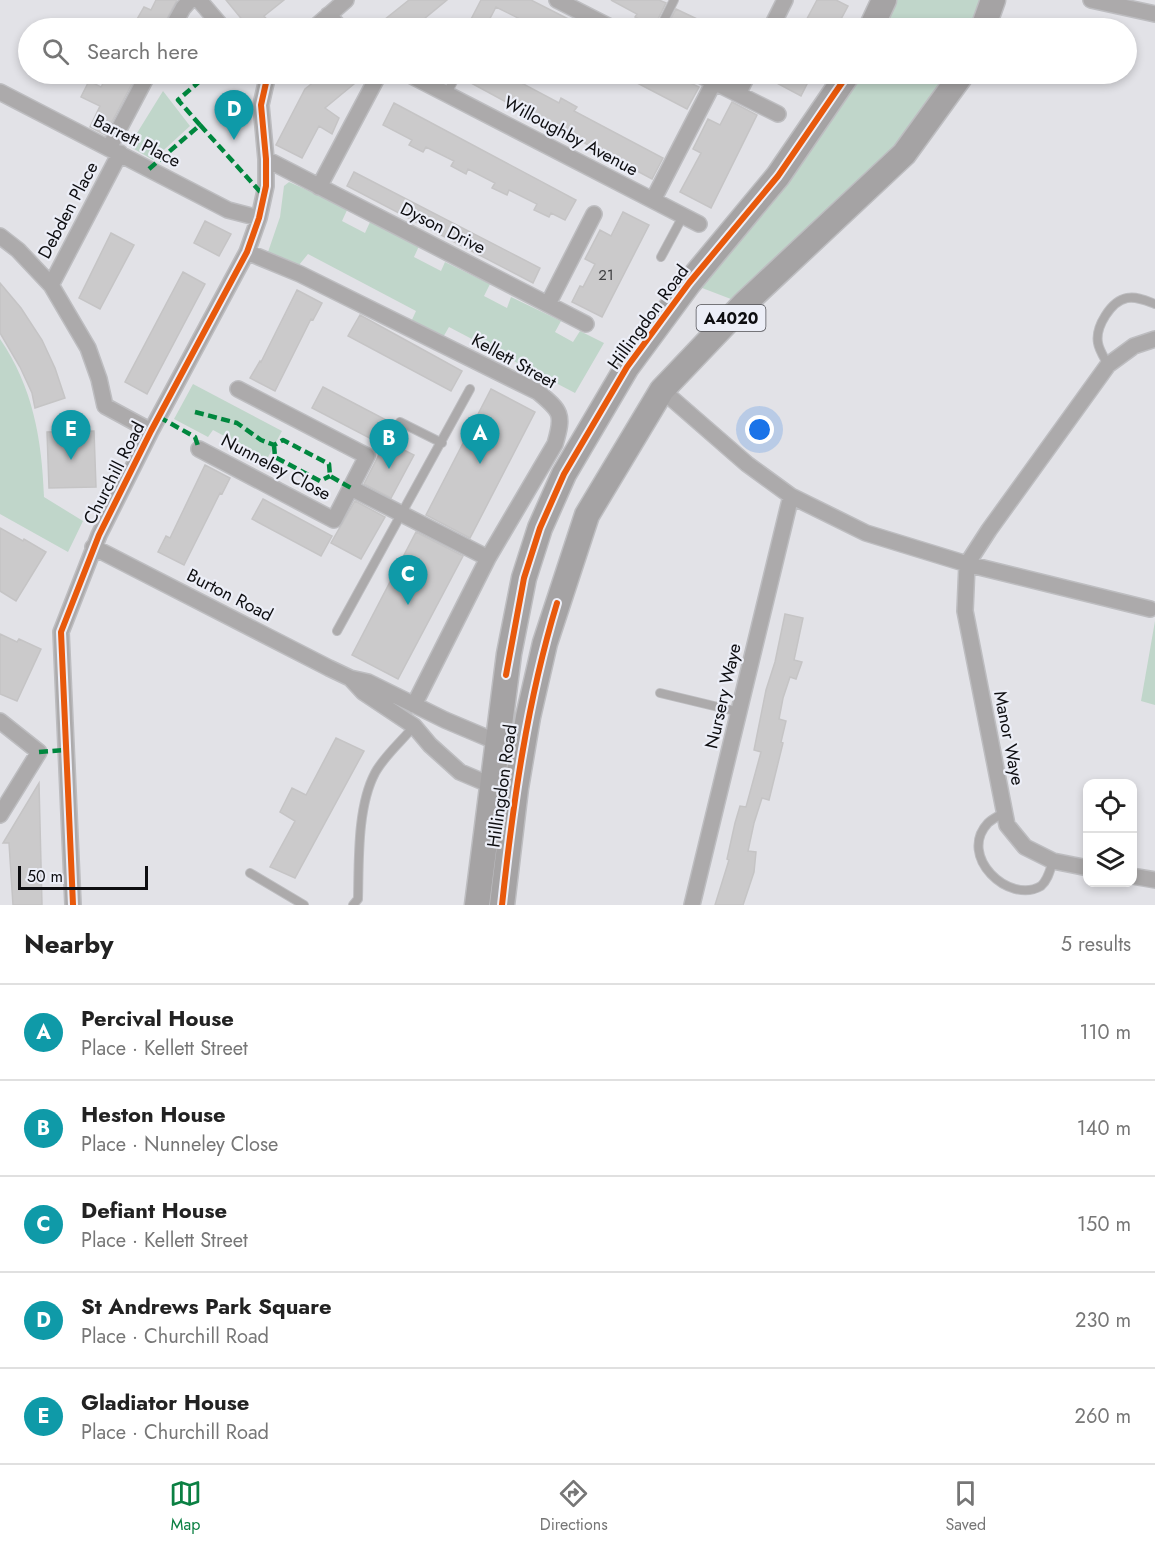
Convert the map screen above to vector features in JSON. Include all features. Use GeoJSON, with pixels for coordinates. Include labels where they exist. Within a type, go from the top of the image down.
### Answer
{"type":"FeatureCollection","features":[{"type":"Feature","properties":{"kind":"main road"},"geometry":{"type":"LineString","coordinates":[[876,18],[884,0]]}},
{"type":"Feature","properties":{"kind":"main road"},"geometry":{"type":"LineString","coordinates":[[987,18],[993,0]]}},
{"type":"Feature","properties":{"kind":"main road","name":"Hillingdon Road"},"geometry":{"type":"LineString","coordinates":[[502,905],[504,787],[497,742],[509,654],[524,578],[540,528],[564,474],[627,367],[689,283],[778,176],[841,84]]}},
{"type":"Feature","properties":{"kind":"main road","name":"Hillingdon Road"},"geometry":{"type":"LineString","coordinates":[[477,905],[504,787],[522,749],[545,643],[587,515],[662,390],[744,304],[904,154],[956,84]]}},
{"type":"Feature","properties":{"kind":"street"},"geometry":{"type":"LineString","coordinates":[[178,18],[190,0]]}},
{"type":"Feature","properties":{"kind":"street"},"geometry":{"type":"LineString","coordinates":[[199,0],[214,18]]}},
{"type":"Feature","properties":{"kind":"street"},"geometry":{"type":"LineString","coordinates":[[325,18],[346,0]]}},
{"type":"Feature","properties":{"kind":"street"},"geometry":{"type":"LineString","coordinates":[[776,18],[785,0]]}},
{"type":"Feature","properties":{"kind":"street"},"geometry":{"type":"LineString","coordinates":[[1091,0],[1146,8]]}},
{"type":"Feature","properties":{"kind":"street"},"geometry":{"type":"LineString","coordinates":[[561,1],[593,18]]}},
{"type":"Feature","properties":{"kind":"street"},"geometry":{"type":"LineString","coordinates":[[328,15],[331,18]]}},
{"type":"Feature","properties":{"kind":"street","name":"Debden Place"},"geometry":{"type":"LineString","coordinates":[[51,285],[115,151],[144,84]]}},
{"type":"Feature","properties":{"kind":"street","name":"Churchill Road"},"geometry":{"type":"LineString","coordinates":[[73,905],[61,632],[93,548],[151,431],[247,252],[259,218],[266,186],[267,159],[261,105],[266,84]]}},
{"type":"Feature","properties":{"kind":"street"},"geometry":{"type":"LineString","coordinates":[[320,187],[375,84]]}},
{"type":"Feature","properties":{"kind":"street","name":"Willoughby Avenue"},"geometry":{"type":"LineString","coordinates":[[429,84],[699,224]]}},
{"type":"Feature","properties":{"kind":"street"},"geometry":{"type":"LineString","coordinates":[[653,200],[713,84]]}},
{"type":"Feature","properties":{"kind":"street"},"geometry":{"type":"LineString","coordinates":[[718,84],[778,114]]}},
{"type":"Feature","properties":{"kind":"street"},"geometry":{"type":"LineString","coordinates":[[738,94],[743,84]]}},
{"type":"Feature","properties":{"kind":"street","name":"Barrett Place"},"geometry":{"type":"LineString","coordinates":[[0,92],[228,210],[259,218]]}},
{"type":"Feature","properties":{"kind":"street","name":"Dyson Drive"},"geometry":{"type":"LineString","coordinates":[[267,159],[586,324]]}},
{"type":"Feature","properties":{"kind":"street"},"geometry":{"type":"LineString","coordinates":[[548,304],[594,214]]}},
{"type":"Feature","properties":{"kind":"street"},"geometry":{"type":"LineString","coordinates":[[0,236],[18,250],[51,285],[88,348],[99,379],[105,406],[151,431]]}},
{"type":"Feature","properties":{"kind":"street","name":"Kellett Street"},"geometry":{"type":"LineString","coordinates":[[247,252],[300,274],[538,392],[557,408],[561,425],[555,444],[488,558],[414,705]]}},
{"type":"Feature","properties":{"kind":"street","name":"Manor Waye"},"geometry":{"type":"LineString","coordinates":[[1083,867],[1053,861],[1025,847],[1007,825],[964,611],[967,564],[1108,365],[1134,346],[1155,339]]}},
{"type":"Feature","properties":{"kind":"street","name":"Nunneley Close"},"geometry":{"type":"LineString","coordinates":[[199,450],[334,520],[368,456],[238,389]]}},
{"type":"Feature","properties":{"kind":"street"},"geometry":{"type":"LineString","coordinates":[[662,390],[747,464],[791,496],[866,533],[967,564],[1150,609]]}},
{"type":"Feature","properties":{"kind":"street","name":"Nunneley Close"},"geometry":{"type":"LineString","coordinates":[[351,488],[488,558]]}},
{"type":"Feature","properties":{"kind":"street","name":"Nursery Waye"},"geometry":{"type":"LineString","coordinates":[[692,905],[791,496]]}},
{"type":"Feature","properties":{"kind":"street","name":"Burton Road"},"geometry":{"type":"LineString","coordinates":[[93,548],[350,678],[368,682],[497,742],[522,749]]}},
{"type":"Feature","properties":{"kind":"street","name":"Burton Road"},"geometry":{"type":"LineString","coordinates":[[350,678],[363,692],[414,726],[430,745],[460,772],[504,787]]}},
{"type":"Feature","properties":{"kind":"street"},"geometry":{"type":"LineString","coordinates":[[0,721],[39,752],[0,815]]}},
{"type":"Feature","properties":{"kind":"street"},"geometry":{"type":"LineString","coordinates":[[1137,877],[1155,880]]}},
{"type":"Feature","properties":{"kind":"lane"},"geometry":{"type":"LineString","coordinates":[[665,18],[674,0]]}},
{"type":"Feature","properties":{"kind":"lane"},"geometry":{"type":"LineString","coordinates":[[447,93],[452,84]]}},
{"type":"Feature","properties":{"kind":"lane"},"geometry":{"type":"LineString","coordinates":[[661,257],[683,216]]}},
{"type":"Feature","properties":{"kind":"lane"},"geometry":{"type":"LineString","coordinates":[[1108,365],[1097,343],[1099,331],[1113,305],[1127,298],[1143,299],[1155,304]]}},
{"type":"Feature","properties":{"kind":"lane"},"geometry":{"type":"LineString","coordinates":[[337,631],[470,389]]}},
{"type":"Feature","properties":{"kind":"lane"},"geometry":{"type":"LineString","coordinates":[[400,422],[442,443]]}},
{"type":"Feature","properties":{"kind":"lane"},"geometry":{"type":"LineString","coordinates":[[660,693],[739,712]]}},
{"type":"Feature","properties":{"kind":"lane"},"geometry":{"type":"LineString","coordinates":[[356,903],[359,841],[368,791],[376,772],[414,726]]}},
{"type":"Feature","properties":{"kind":"lane"},"geometry":{"type":"LineString","coordinates":[[1004,813],[990,821],[983,829],[980,840],[978,855],[982,867],[992,881],[1009,892],[1025,893],[1040,888],[1047,879],[1053,861]]}},
{"type":"Feature","properties":{"kind":"lane"},"geometry":{"type":"LineString","coordinates":[[250,873],[304,905]]}},
{"type":"Feature","properties":{"kind":"green space"},"geometry":{"type":"Polygon","coordinates":[[[884,0],[993,0],[987,18],[876,18],[884,0]]]}},
{"type":"Feature","properties":{"kind":"green space"},"geometry":{"type":"Polygon","coordinates":[[[840,84],[955,84],[904,154],[744,304],[689,283],[840,84]]]}},
{"type":"Feature","properties":{"kind":"green space"},"geometry":{"type":"Polygon","coordinates":[[[163,91],[190,126],[153,160],[129,146],[163,91]]]}},
{"type":"Feature","properties":{"kind":"green space"},"geometry":{"type":"Polygon","coordinates":[[[289,182],[348,208],[342,221],[365,233],[370,222],[419,246],[414,257],[441,271],[445,262],[490,284],[484,296],[507,308],[511,297],[561,321],[555,332],[573,342],[580,331],[604,343],[575,393],[449,327],[442,339],[411,322],[416,311],[308,254],[299,265],[268,252],[280,217],[284,186],[289,182]]]}},
{"type":"Feature","properties":{"kind":"green space"},"geometry":{"type":"Polygon","coordinates":[[[0,339],[21,376],[34,415],[41,455],[44,497],[83,521],[68,552],[0,514],[0,339]]]}},
{"type":"Feature","properties":{"kind":"green space"},"geometry":{"type":"Polygon","coordinates":[[[193,384],[282,431],[267,459],[213,430],[208,437],[174,419],[193,384]]]}},
{"type":"Feature","properties":{"kind":"green space"},"geometry":{"type":"Polygon","coordinates":[[[1155,621],[1155,705],[1141,701],[1155,621]]]}},
{"type":"Feature","properties":{"kind":"building"},"geometry":{"type":"Polygon","coordinates":[[[156,0],[177,0],[167,18],[138,18],[144,7],[151,10],[156,0]]]}},
{"type":"Feature","properties":{"kind":"building"},"geometry":{"type":"Polygon","coordinates":[[[226,0],[284,0],[264,16],[266,18],[241,18],[226,0]]]}},
{"type":"Feature","properties":{"kind":"building"},"geometry":{"type":"Polygon","coordinates":[[[409,0],[447,0],[425,18],[386,18],[409,0]]]}},
{"type":"Feature","properties":{"kind":"building"},"geometry":{"type":"Polygon","coordinates":[[[481,0],[531,0],[566,18],[518,18],[496,7],[490,18],[472,18],[481,0]]]}},
{"type":"Feature","properties":{"kind":"building"},"geometry":{"type":"Polygon","coordinates":[[[611,0],[659,0],[666,3],[658,18],[637,18],[635,17],[637,14],[611,0]]]}},
{"type":"Feature","properties":{"kind":"building"},"geometry":{"type":"Polygon","coordinates":[[[817,0],[836,0],[848,6],[842,18],[807,18],[817,0]]]}},
{"type":"Feature","properties":{"kind":"building"},"geometry":{"type":"Polygon","coordinates":[[[676,9],[695,18],[671,18],[676,9]]]}},
{"type":"Feature","properties":{"kind":"building"},"geometry":{"type":"Polygon","coordinates":[[[88,84],[101,87],[103,84],[132,84],[105,135],[90,127],[100,106],[81,97],[88,84]]]}},
{"type":"Feature","properties":{"kind":"building"},"geometry":{"type":"Polygon","coordinates":[[[311,84],[354,84],[325,108],[339,118],[332,134],[319,126],[302,158],[276,145],[305,89],[311,84]]]}},
{"type":"Feature","properties":{"kind":"building"},"geometry":{"type":"Polygon","coordinates":[[[473,84],[523,84],[559,103],[561,98],[577,107],[574,111],[663,158],[652,179],[579,140],[577,143],[530,119],[532,116],[473,84]]]}},
{"type":"Feature","properties":{"kind":"building"},"geometry":{"type":"Polygon","coordinates":[[[639,84],[693,84],[699,87],[687,109],[639,84]]]}},
{"type":"Feature","properties":{"kind":"building"},"geometry":{"type":"Polygon","coordinates":[[[779,84],[807,84],[801,96],[779,84]]]}},
{"type":"Feature","properties":{"kind":"building"},"geometry":{"type":"Polygon","coordinates":[[[732,102],[757,115],[711,208],[680,192],[701,153],[693,149],[708,119],[720,125],[732,102]]]}},
{"type":"Feature","properties":{"kind":"building"},"geometry":{"type":"Polygon","coordinates":[[[394,103],[576,200],[565,220],[551,213],[549,217],[534,210],[537,204],[509,190],[507,195],[492,188],[495,183],[468,169],[466,174],[451,166],[454,161],[426,147],[423,152],[409,145],[412,140],[383,125],[394,103]]]}},
{"type":"Feature","properties":{"kind":"building"},"geometry":{"type":"Polygon","coordinates":[[[354,172],[540,268],[533,283],[347,186],[354,172]]]}},
{"type":"Feature","properties":{"kind":"building"},"geometry":{"type":"Polygon","coordinates":[[[623,212],[649,225],[602,317],[572,302],[595,264],[585,259],[600,230],[611,236],[623,212]]]}},
{"type":"Feature","properties":{"kind":"building"},"geometry":{"type":"Polygon","coordinates":[[[205,221],[231,234],[219,256],[194,243],[205,221]]]}},
{"type":"Feature","properties":{"kind":"building"},"geometry":{"type":"Polygon","coordinates":[[[111,233],[134,245],[100,309],[79,298],[111,233]]]}},
{"type":"Feature","properties":{"kind":"building"},"geometry":{"type":"Polygon","coordinates":[[[183,272],[205,284],[147,394],[125,382],[183,272]]]}},
{"type":"Feature","properties":{"kind":"building"},"geometry":{"type":"Polygon","coordinates":[[[0,283],[21,308],[42,340],[65,398],[35,408],[32,393],[20,367],[0,333],[0,283]]]}},
{"type":"Feature","properties":{"kind":"building"},"geometry":{"type":"Polygon","coordinates":[[[297,290],[322,303],[313,320],[311,319],[275,391],[250,378],[261,362],[297,290]]]}},
{"type":"Feature","properties":{"kind":"building"},"geometry":{"type":"Polygon","coordinates":[[[360,315],[462,371],[451,391],[348,336],[360,315]]]}},
{"type":"Feature","properties":{"kind":"building"},"geometry":{"type":"Polygon","coordinates":[[[323,387],[392,423],[381,444],[312,408],[323,387]]]}},
{"type":"Feature","properties":{"kind":"building"},"geometry":{"type":"Polygon","coordinates":[[[491,389],[535,412],[470,538],[426,515],[491,389]]]}},
{"type":"Feature","properties":{"kind":"building"},"geometry":{"type":"Polygon","coordinates":[[[94,431],[96,487],[49,488],[47,432],[94,431]]]}},
{"type":"Feature","properties":{"kind":"building"},"geometry":{"type":"Polygon","coordinates":[[[386,441],[414,455],[391,498],[364,484],[386,441]]]}},
{"type":"Feature","properties":{"kind":"building"},"geometry":{"type":"Polygon","coordinates":[[[205,465],[230,478],[222,494],[220,493],[184,565],[158,552],[166,536],[170,538],[205,465]]]}},
{"type":"Feature","properties":{"kind":"building"},"geometry":{"type":"Polygon","coordinates":[[[263,499],[332,536],[321,556],[252,519],[263,499]]]}},
{"type":"Feature","properties":{"kind":"building"},"geometry":{"type":"Polygon","coordinates":[[[355,501],[385,517],[361,559],[331,543],[355,501]]]}},
{"type":"Feature","properties":{"kind":"building"},"geometry":{"type":"Polygon","coordinates":[[[0,528],[46,552],[16,601],[0,591],[0,528]]]}},
{"type":"Feature","properties":{"kind":"building"},"geometry":{"type":"Polygon","coordinates":[[[416,532],[463,556],[398,679],[352,655],[416,532]]]}},
{"type":"Feature","properties":{"kind":"building"},"geometry":{"type":"Polygon","coordinates":[[[785,614],[803,618],[794,660],[802,662],[796,679],[790,677],[783,698],[779,719],[786,721],[781,742],[783,743],[769,800],[762,798],[754,823],[748,851],[756,852],[754,872],[743,905],[715,905],[729,860],[727,859],[740,806],[746,807],[761,752],[754,750],[785,614]]]}},
{"type":"Feature","properties":{"kind":"building"},"geometry":{"type":"Polygon","coordinates":[[[0,634],[17,642],[19,639],[41,649],[17,701],[0,694],[0,634]]]}},
{"type":"Feature","properties":{"kind":"building"},"geometry":{"type":"Polygon","coordinates":[[[336,738],[364,751],[295,878],[270,867],[295,821],[280,812],[292,788],[306,795],[336,738]]]}},
{"type":"Feature","properties":{"kind":"building"},"geometry":{"type":"Polygon","coordinates":[[[39,783],[42,905],[13,905],[9,843],[3,843],[39,783]]]}},
{"type":"Feature","properties":{"kind":"marked path"},"geometry":{"type":"LineString","coordinates":[[196,84],[178,100],[200,125]]}},
{"type":"Feature","properties":{"kind":"marked path"},"geometry":{"type":"LineString","coordinates":[[149,169],[200,125],[264,196]]}},
{"type":"Feature","properties":{"kind":"marked path"},"geometry":{"type":"LineString","coordinates":[[195,412],[237,423],[261,440],[274,445],[283,440],[329,464],[330,476],[351,488]]}},
{"type":"Feature","properties":{"kind":"marked path"},"geometry":{"type":"LineString","coordinates":[[159,417],[195,437],[199,449]]}},
{"type":"Feature","properties":{"kind":"marked path"},"geometry":{"type":"LineString","coordinates":[[274,445],[275,457],[320,481],[330,476]]}},
{"type":"Feature","properties":{"kind":"marked path"},"geometry":{"type":"LineString","coordinates":[[39,752],[66,750]]}},
{"type":"Feature","properties":{"kind":"cycle path"},"geometry":{"type":"LineString","coordinates":[[73,905],[61,632],[99,535],[151,431],[247,252],[259,218],[266,186],[261,105],[266,84]]}},
{"type":"Feature","properties":{"kind":"cycle path"},"geometry":{"type":"LineString","coordinates":[[506,675],[524,578],[540,528],[564,474],[627,367],[689,283],[778,176],[841,84]]}},
{"type":"Feature","properties":{"kind":"cycle path"},"geometry":{"type":"LineString","coordinates":[[502,905],[522,753],[537,678],[557,603]]}},
{"type":"Feature","properties":{"kind":"place","name":"St Andrews Park Square"},"geometry":{"type":"Point","coordinates":[234,140]}},
{"type":"Feature","properties":{"kind":"place","name":"Gladiator House"},"geometry":{"type":"Point","coordinates":[71,460]}},
{"type":"Feature","properties":{"kind":"place","name":"Percival House"},"geometry":{"type":"Point","coordinates":[480,464]}},
{"type":"Feature","properties":{"kind":"place","name":"Heston House"},"geometry":{"type":"Point","coordinates":[389,469]}},
{"type":"Feature","properties":{"kind":"place","name":"Defiant House"},"geometry":{"type":"Point","coordinates":[408,605]}}]}
